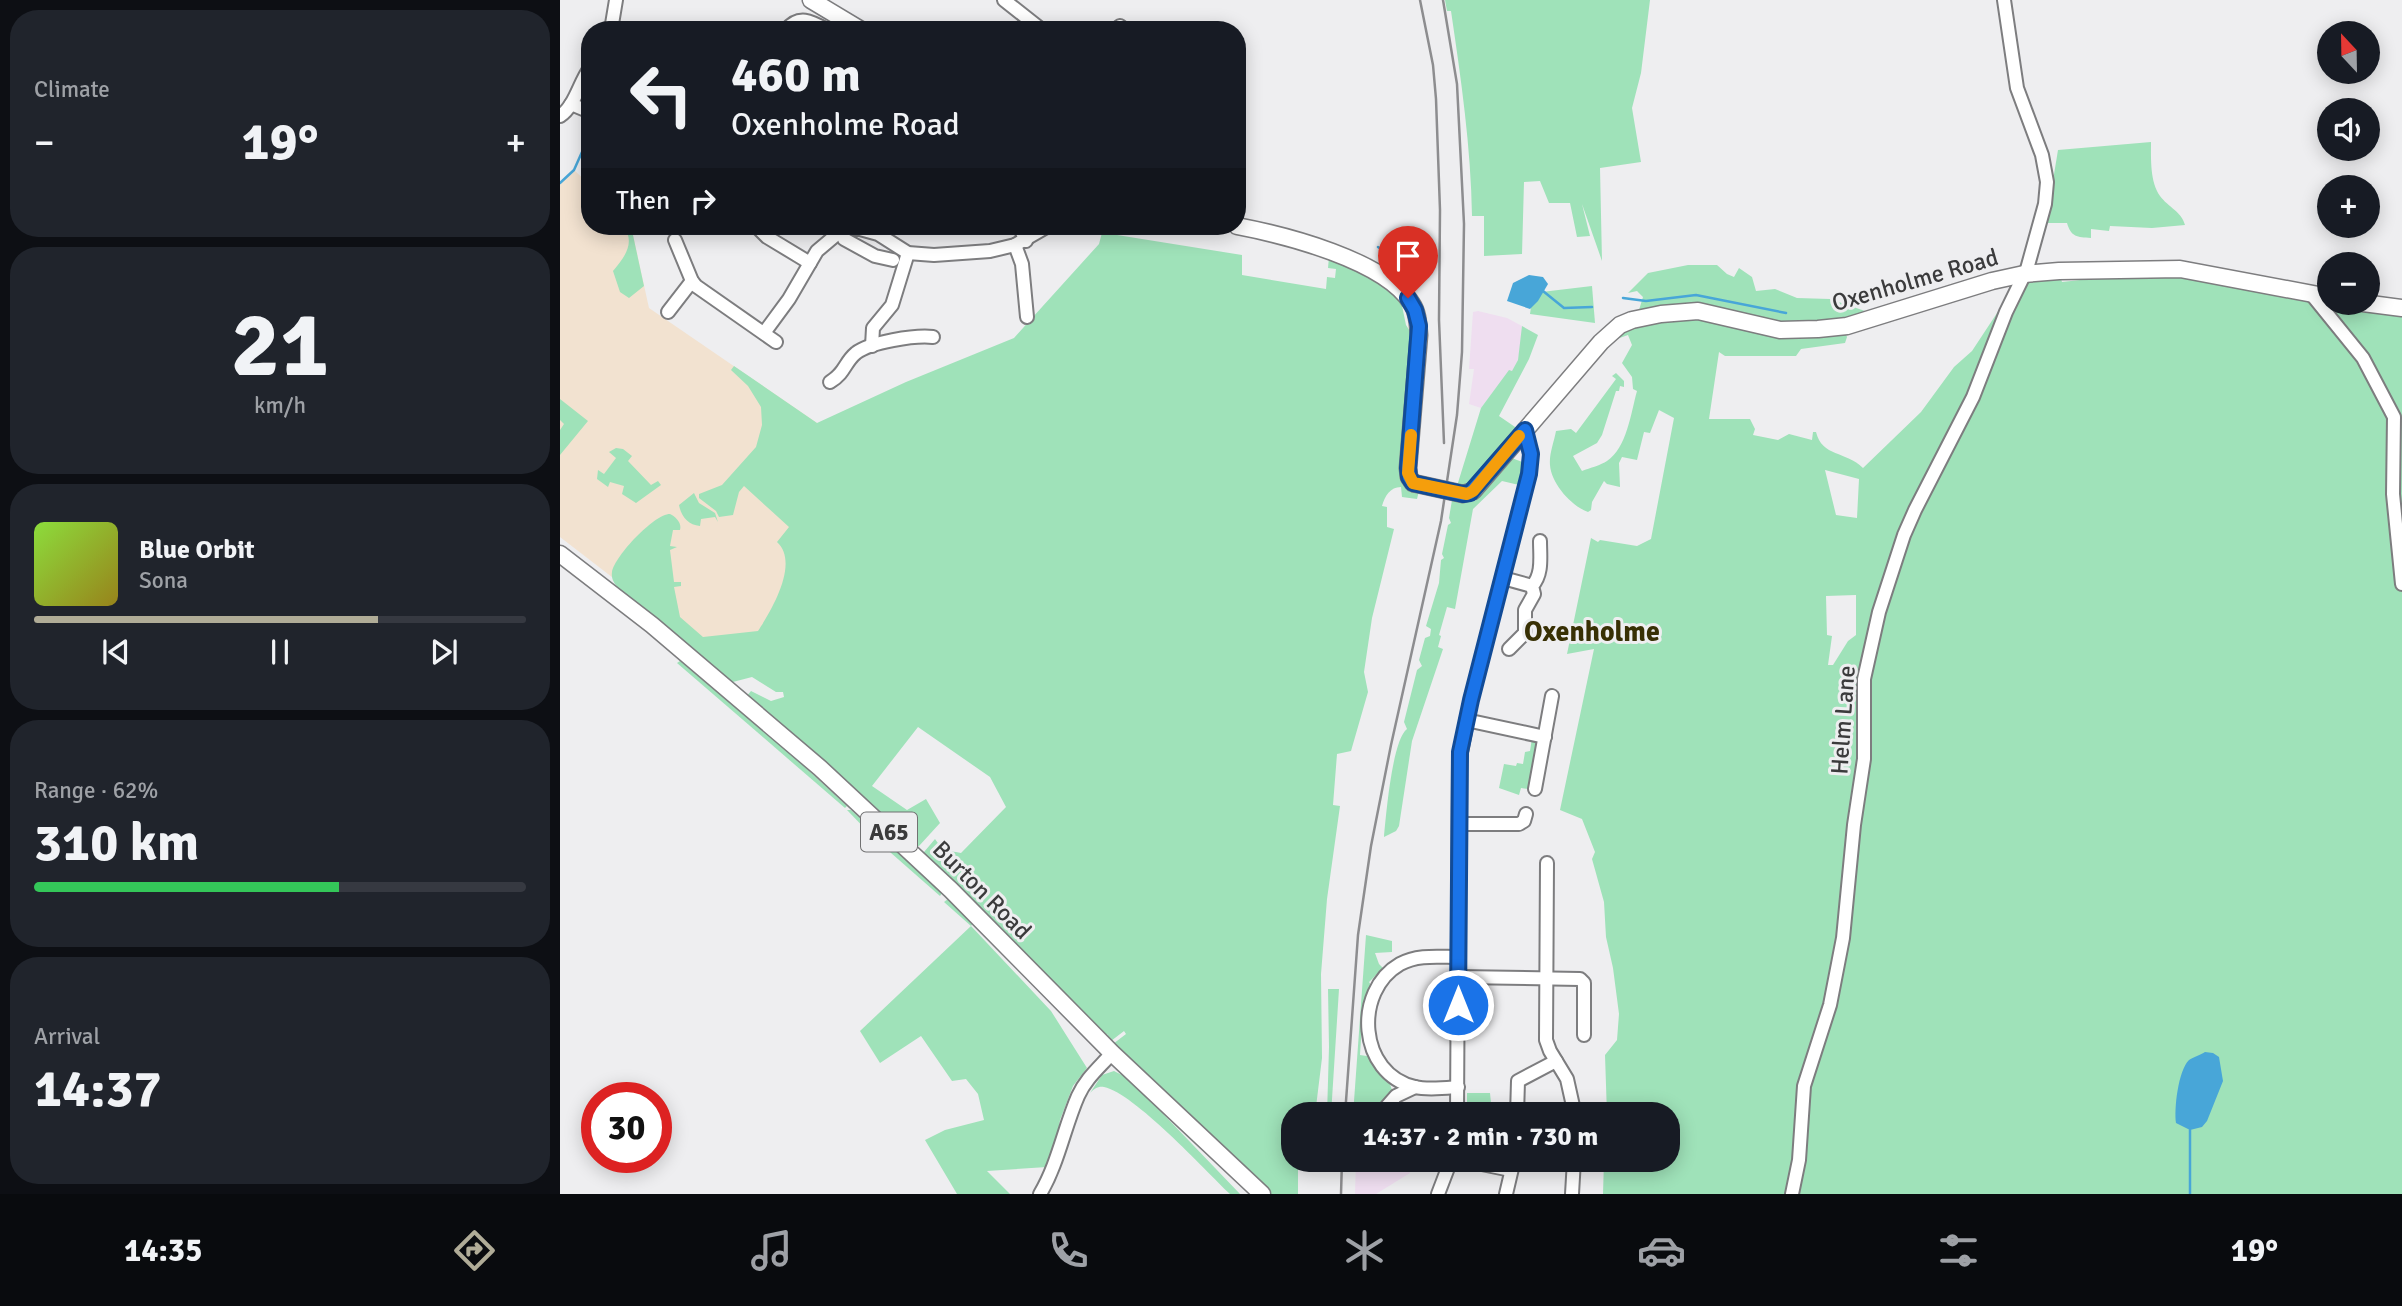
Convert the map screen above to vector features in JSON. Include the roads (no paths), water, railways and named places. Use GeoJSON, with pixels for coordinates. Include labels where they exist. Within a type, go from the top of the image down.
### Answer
{"type":"FeatureCollection","features":[{"type":"Feature","properties":{"kind":"main road"},"geometry":{"type":"LineString","coordinates":[[811,0],[846,21]]}},
{"type":"Feature","properties":{"kind":"main road","name":"Oxenholme Road"},"geometry":{"type":"LineString","coordinates":[[1246,228],[1298,240],[1350,260],[1386,279],[1404,293],[1418,319],[1419,335],[1409,477],[1413,483],[1463,494],[1473,491],[1610,333],[1632,320],[1698,311],[1780,330],[1818,330],[1857,323],[1992,281],[2047,272],[2180,270],[2317,296]]}},
{"type":"Feature","properties":{"kind":"main road"},"geometry":{"type":"LineString","coordinates":[[2380,305],[2402,308]]}},
{"type":"Feature","properties":{"kind":"main road","name":"Burton Road"},"geometry":{"type":"LineString","coordinates":[[560,554],[670,641],[820,768],[951,890],[1112,1053],[1262,1194]]}},
{"type":"Feature","properties":{"kind":"street"},"geometry":{"type":"LineString","coordinates":[[612,21],[616,0]]}},
{"type":"Feature","properties":{"kind":"street","name":"Helm Lane"},"geometry":{"type":"LineString","coordinates":[[1792,1194],[1799,1160],[1804,1086],[1830,1005],[1843,938],[1854,825],[1865,749],[1864,679],[1876,623],[1904,535],[1991,355],[2006,312],[2024,274],[2045,204],[2047,183],[2042,155],[2017,88],[2004,0]]}},
{"type":"Feature","properties":{"kind":"street"},"geometry":{"type":"LineString","coordinates":[[1011,2],[1031,21]]}},
{"type":"Feature","properties":{"kind":"street"},"geometry":{"type":"LineString","coordinates":[[560,116],[571,104],[581,80]]}},
{"type":"Feature","properties":{"kind":"street"},"geometry":{"type":"LineString","coordinates":[[571,104],[581,108]]}},
{"type":"Feature","properties":{"kind":"street"},"geometry":{"type":"LineString","coordinates":[[763,235],[810,262]]}},
{"type":"Feature","properties":{"kind":"street"},"geometry":{"type":"LineString","coordinates":[[764,333],[789,299],[810,262],[825,243],[840,235]]}},
{"type":"Feature","properties":{"kind":"street"},"geometry":{"type":"LineString","coordinates":[[851,235],[871,254],[893,260]]}},
{"type":"Feature","properties":{"kind":"street"},"geometry":{"type":"LineString","coordinates":[[871,254],[878,235]]}},
{"type":"Feature","properties":{"kind":"street"},"geometry":{"type":"LineString","coordinates":[[880,235],[908,253],[962,254],[1021,243],[1034,235]]}},
{"type":"Feature","properties":{"kind":"street"},"geometry":{"type":"LineString","coordinates":[[1020,235],[1027,317]]}},
{"type":"Feature","properties":{"kind":"street"},"geometry":{"type":"LineString","coordinates":[[675,240],[692,281],[776,341]]}},
{"type":"Feature","properties":{"kind":"street"},"geometry":{"type":"LineString","coordinates":[[872,346],[873,328],[892,305],[908,253]]}},
{"type":"Feature","properties":{"kind":"street"},"geometry":{"type":"LineString","coordinates":[[668,312],[692,281]]}},
{"type":"Feature","properties":{"kind":"street"},"geometry":{"type":"LineString","coordinates":[[2312,295],[2363,358],[2394,417],[2393,494],[2402,584]]}},
{"type":"Feature","properties":{"kind":"street"},"geometry":{"type":"LineString","coordinates":[[830,382],[842,374],[857,353],[872,346],[933,337]]}},
{"type":"Feature","properties":{"kind":"street"},"geometry":{"type":"LineString","coordinates":[[1457,1102],[1459,763],[1466,720],[1531,460],[1530,443],[1525,430]]}},
{"type":"Feature","properties":{"kind":"street"},"geometry":{"type":"LineString","coordinates":[[1532,586],[1540,568],[1541,541]]}},
{"type":"Feature","properties":{"kind":"street"},"geometry":{"type":"LineString","coordinates":[[1503,578],[1532,586]]}},
{"type":"Feature","properties":{"kind":"street"},"geometry":{"type":"LineString","coordinates":[[1509,649],[1531,636],[1525,610],[1534,594],[1532,586]]}},
{"type":"Feature","properties":{"kind":"street"},"geometry":{"type":"LineString","coordinates":[[1535,789],[1552,696]]}},
{"type":"Feature","properties":{"kind":"street"},"geometry":{"type":"LineString","coordinates":[[1466,720],[1545,737]]}},
{"type":"Feature","properties":{"kind":"street"},"geometry":{"type":"LineString","coordinates":[[1459,824],[1519,824],[1524,821],[1526,814]]}},
{"type":"Feature","properties":{"kind":"street"},"geometry":{"type":"LineString","coordinates":[[1550,871],[1546,1040],[1567,1079],[1572,1102]]}},
{"type":"Feature","properties":{"kind":"street"},"geometry":{"type":"LineString","coordinates":[[1458,957],[1410,959],[1391,971],[1376,988],[1368,1015],[1370,1040],[1382,1063],[1397,1079],[1415,1087],[1458,1087]]}},
{"type":"Feature","properties":{"kind":"street"},"geometry":{"type":"LineString","coordinates":[[1458,977],[1583,980],[1584,1035]]}},
{"type":"Feature","properties":{"kind":"street"},"geometry":{"type":"LineString","coordinates":[[1040,1194],[1078,1096],[1094,1072],[1112,1053]]}},
{"type":"Feature","properties":{"kind":"street"},"geometry":{"type":"LineString","coordinates":[[1517,1102],[1518,1081],[1556,1061]]}},
{"type":"Feature","properties":{"kind":"street"},"geometry":{"type":"LineString","coordinates":[[1396,1096],[1397,1079]]}},
{"type":"Feature","properties":{"kind":"street"},"geometry":{"type":"LineString","coordinates":[[1391,1102],[1396,1096],[1415,1087]]}},
{"type":"Feature","properties":{"kind":"street"},"geometry":{"type":"LineString","coordinates":[[1438,1194],[1446,1172]]}},
{"type":"Feature","properties":{"kind":"street"},"geometry":{"type":"LineString","coordinates":[[1506,1194],[1511,1172]]}},
{"type":"Feature","properties":{"kind":"street"},"geometry":{"type":"LineString","coordinates":[[1572,1194],[1573,1172]]}},
{"type":"Feature","properties":{"kind":"water"},"geometry":{"type":"Polygon","coordinates":[[[1529,275],[1543,277],[1548,284],[1538,301],[1530,309],[1507,301],[1513,283],[1529,275]]]}},
{"type":"Feature","properties":{"kind":"water"},"geometry":{"type":"Polygon","coordinates":[[[2205,1052],[2219,1057],[2223,1081],[2207,1121],[2202,1127],[2190,1130],[2176,1123],[2178,1090],[2185,1065],[2205,1052]]]}},
{"type":"Feature","properties":{"kind":"waterway"},"geometry":{"type":"LineString","coordinates":[[560,183],[574,170],[581,154]]}},
{"type":"Feature","properties":{"kind":"waterway"},"geometry":{"type":"LineString","coordinates":[[1378,247],[1401,263]]}},
{"type":"Feature","properties":{"kind":"waterway"},"geometry":{"type":"LineString","coordinates":[[1543,291],[1564,308],[1592,307]]}},
{"type":"Feature","properties":{"kind":"waterway"},"geometry":{"type":"LineString","coordinates":[[1623,298],[1646,301],[1696,295],[1786,313]]}},
{"type":"Feature","properties":{"kind":"waterway"},"geometry":{"type":"LineString","coordinates":[[2190,1130],[2190,1194]]}},
{"type":"Feature","properties":{"kind":"railway"},"geometry":{"type":"LineString","coordinates":[[1420,0],[1433,65],[1436,99],[1440,210],[1439,320],[1444,443]]}},
{"type":"Feature","properties":{"kind":"railway"},"geometry":{"type":"LineString","coordinates":[[1346,1102],[1358,935],[1371,846],[1441,521],[1457,415],[1462,352],[1464,224],[1457,84],[1443,0]]}},
{"type":"Feature","properties":{"kind":"railway"},"geometry":{"type":"LineString","coordinates":[[1341,1194],[1342,1172]]}},
{"type":"Feature","properties":{"kind":"district","name":"Oxenholme"},"geometry":{"type":"Point","coordinates":[1592,632]}}]}
